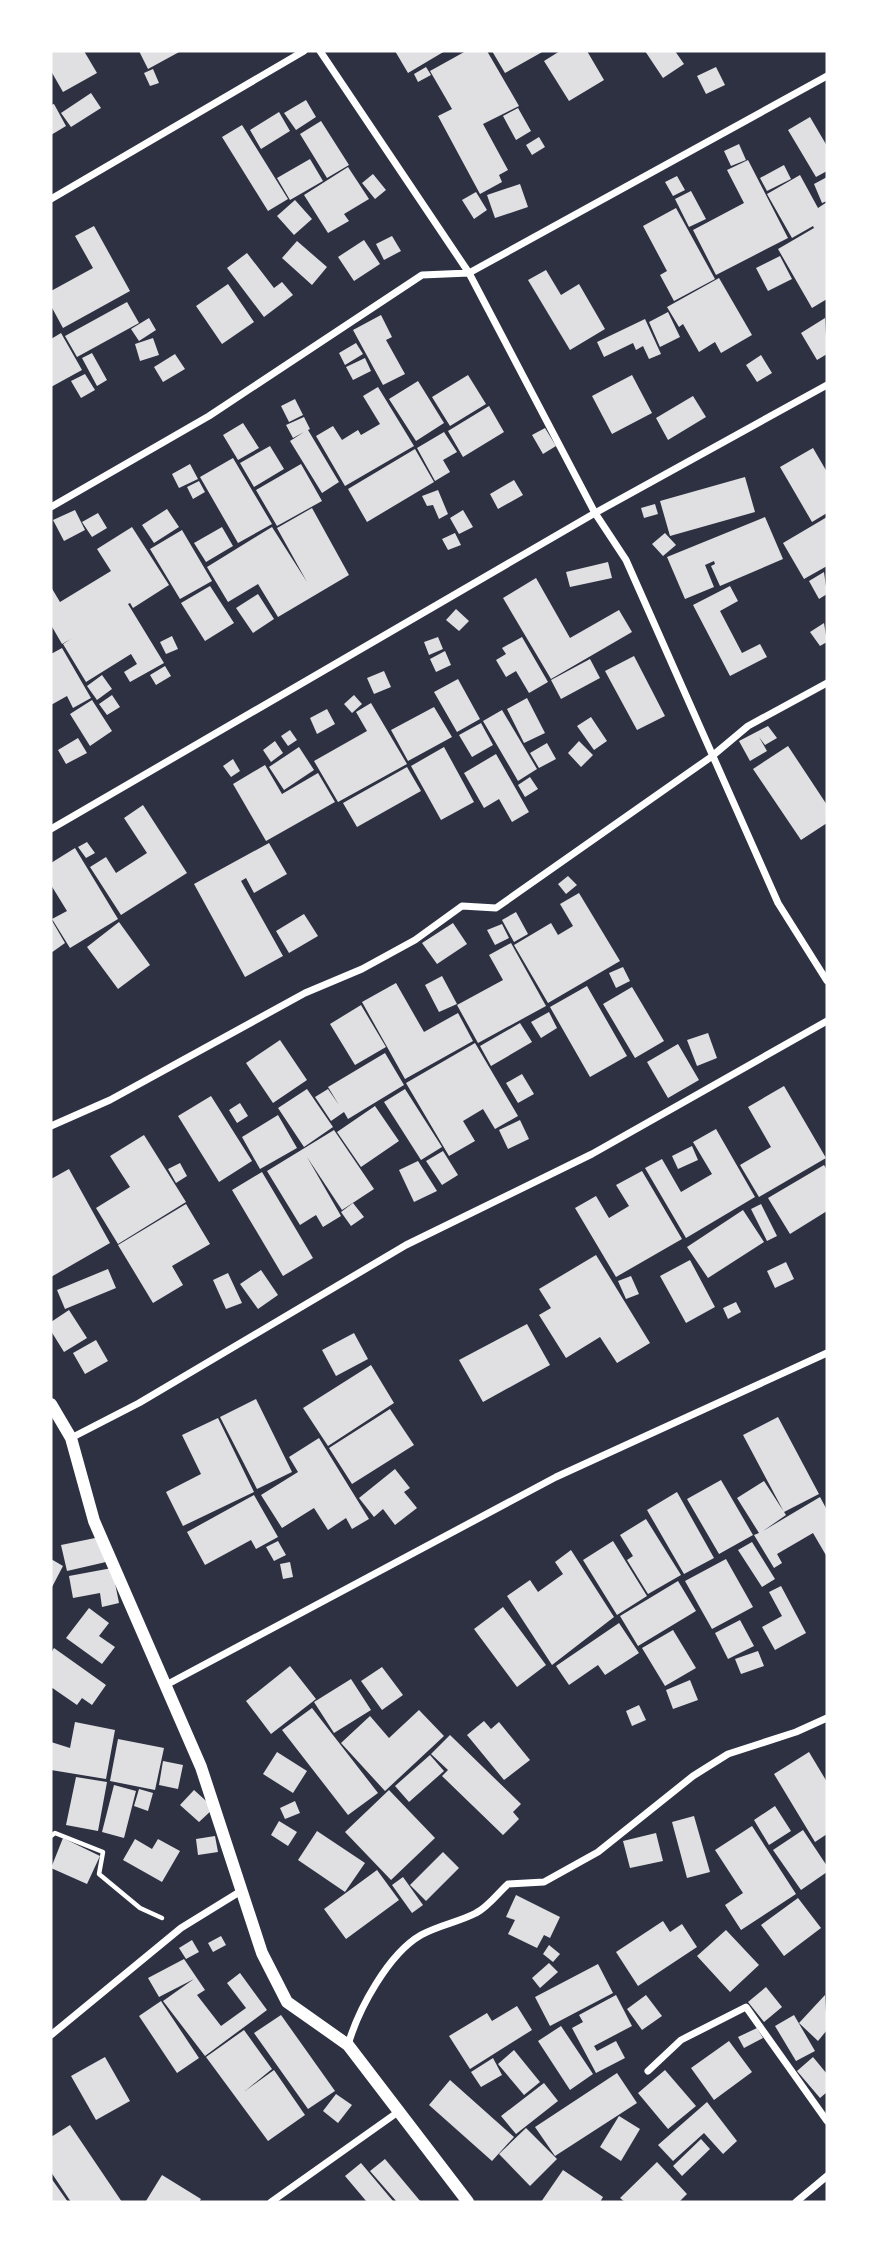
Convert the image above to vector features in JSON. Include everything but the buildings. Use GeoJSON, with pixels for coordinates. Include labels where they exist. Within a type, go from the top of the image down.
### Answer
{"type":"FeatureCollection","features":[{"type":"Feature","properties":{"kind":"street"},"geometry":{"type":"LineString","coordinates":[[51,199],[304,51]]}},
{"type":"Feature","properties":{"kind":"street"},"geometry":{"type":"LineString","coordinates":[[320,51],[469,273],[595,513],[626,560],[711,757],[778,903],[827,981]]}},
{"type":"Feature","properties":{"kind":"street"},"geometry":{"type":"LineString","coordinates":[[51,507],[209,416],[422,275],[469,273],[827,76]]}},
{"type":"Feature","properties":{"kind":"street"},"geometry":{"type":"LineString","coordinates":[[51,829],[595,513],[827,385]]}},
{"type":"Feature","properties":{"kind":"street"},"geometry":{"type":"LineString","coordinates":[[51,1126],[110,1100],[305,993],[362,969],[415,940],[462,906],[496,908],[711,757],[748,726],[827,683]]}},
{"type":"Feature","properties":{"kind":"street"},"geometry":{"type":"LineString","coordinates":[[71,1438],[139,1403],[406,1245],[592,1154],[827,1021]]}},
{"type":"Feature","properties":{"kind":"street"},"geometry":{"type":"LineString","coordinates":[[167,1684],[556,1476],[827,1353]]}},
{"type":"Feature","properties":{"kind":"street"},"geometry":{"type":"LineString","coordinates":[[51,1404],[71,1438],[94,1521],[167,1684],[201,1768],[262,1953],[287,2002],[348,2045],[468,2202]]}},
{"type":"Feature","properties":{"kind":"street"},"geometry":{"type":"LineString","coordinates":[[348,2045],[355,2021],[382,1975],[417,1937],[437,1926],[477,1913],[508,1884],[544,1882],[598,1853],[693,1776],[728,1754],[796,1732],[827,1718]]}},
{"type":"Feature","properties":{"kind":"street"},"geometry":{"type":"LineString","coordinates":[[51,2035],[181,1928],[241,1891]]}},
{"type":"Feature","properties":{"kind":"street"},"geometry":{"type":"LineString","coordinates":[[648,2071],[681,2040],[746,2007],[827,2121]]}},
{"type":"Feature","properties":{"kind":"street"},"geometry":{"type":"LineString","coordinates":[[271,2202],[398,2112]]}},
{"type":"Feature","properties":{"kind":"street"},"geometry":{"type":"LineString","coordinates":[[796,2202],[827,2176]]}},
{"type":"Feature","properties":{"kind":"path"},"geometry":{"type":"LineString","coordinates":[[51,1836],[55,1833],[78,1840],[103,1852],[99,1874],[140,1908],[181,1928]]}}]}
